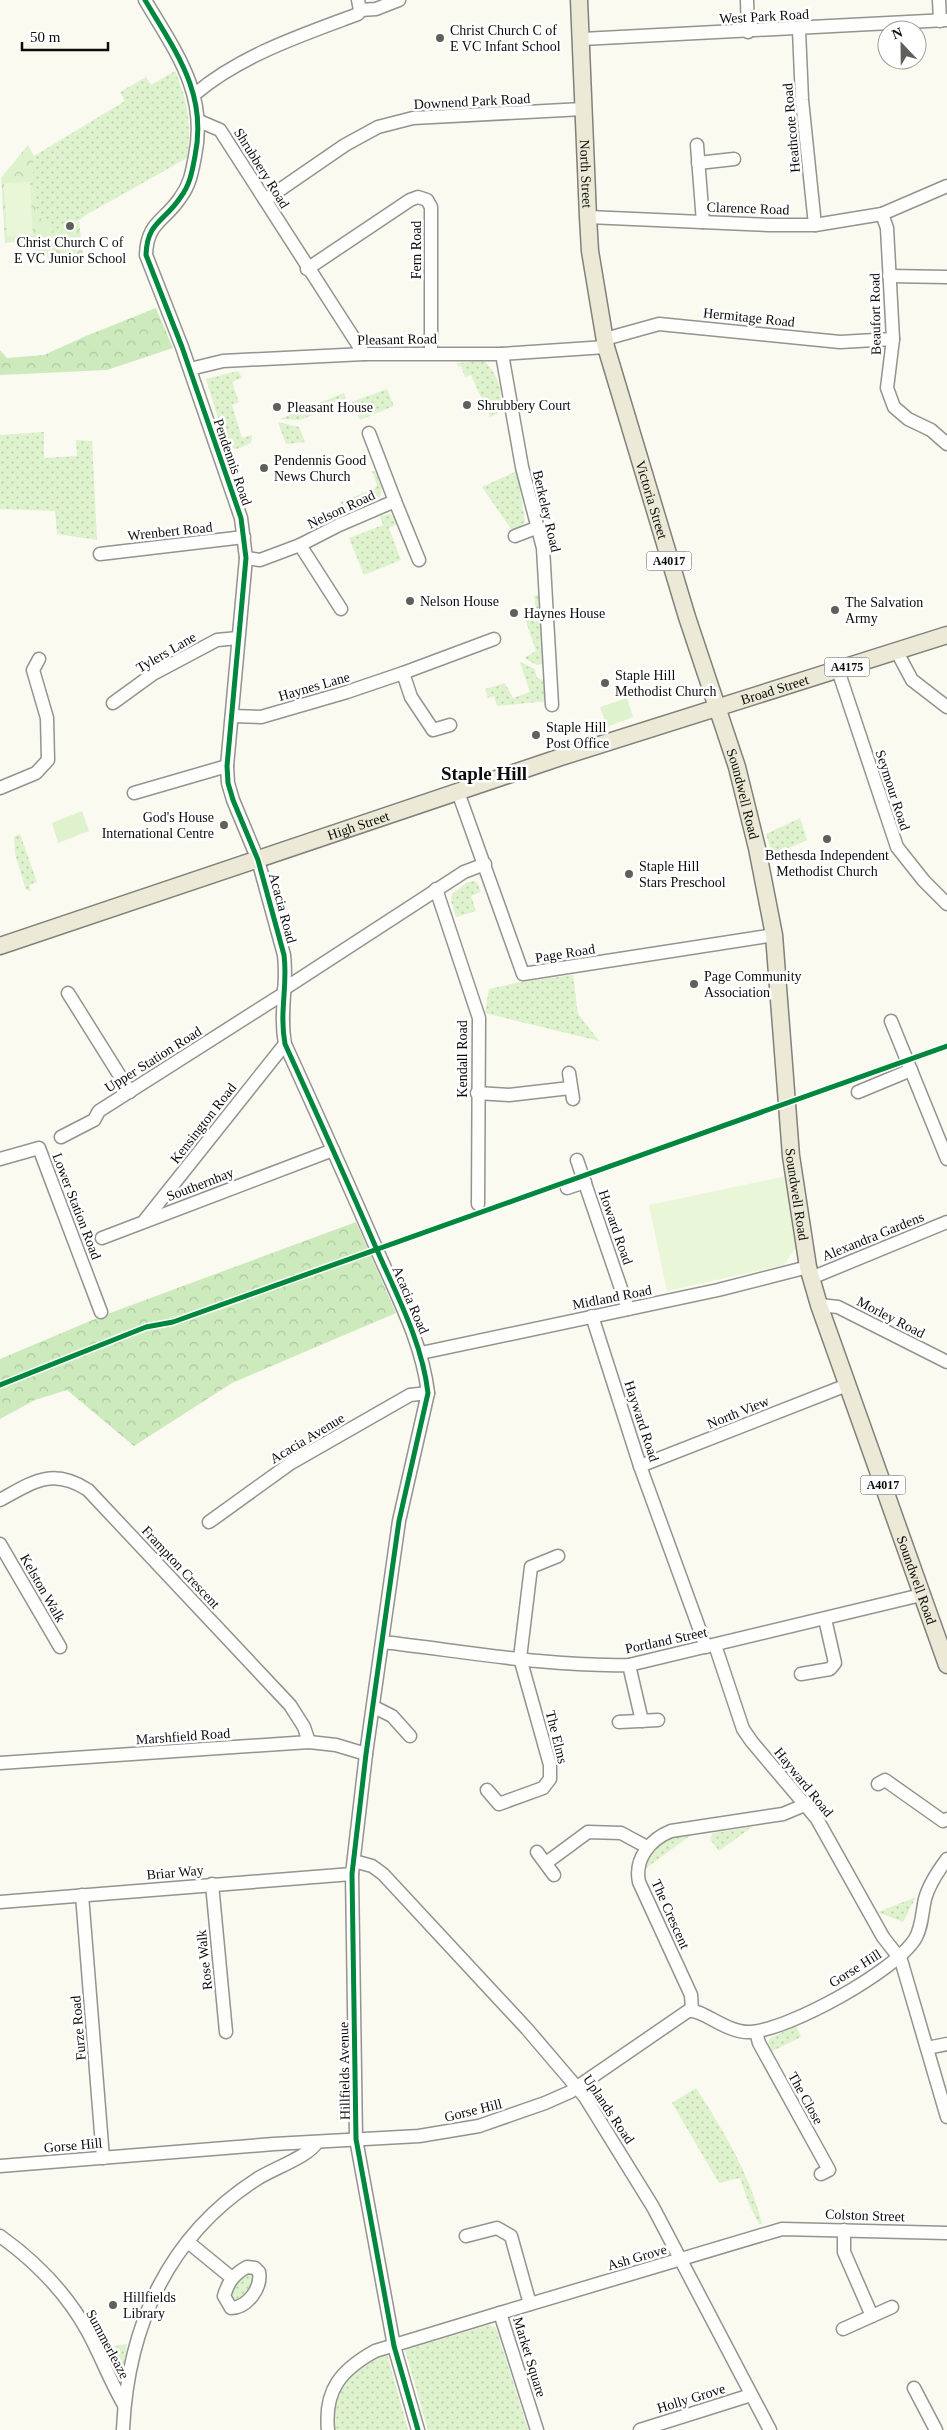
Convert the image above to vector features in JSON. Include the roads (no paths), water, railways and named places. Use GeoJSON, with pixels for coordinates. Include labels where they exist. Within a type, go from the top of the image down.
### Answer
{"type":"FeatureCollection","features":[{"type":"Feature","properties":{"kind":"main road","name":"North Street"},"geometry":{"type":"LineString","coordinates":[[579,0],[590,251],[605,343]]}},
{"type":"Feature","properties":{"kind":"main road","name":"Victoria Street"},"geometry":{"type":"LineString","coordinates":[[605,343],[672,569],[717,708]]}},
{"type":"Feature","properties":{"kind":"main road","name":"Broad Street"},"geometry":{"type":"LineString","coordinates":[[717,708],[947,635]]}},
{"type":"Feature","properties":{"kind":"main road","name":"High Street"},"geometry":{"type":"LineString","coordinates":[[0,946],[458,792],[717,708]]}},
{"type":"Feature","properties":{"kind":"main road","name":"Soundwell Road"},"geometry":{"type":"LineString","coordinates":[[717,708],[749,811],[774,935],[791,1156],[810,1272],[819,1305],[947,1665]]}},
{"type":"Feature","properties":{"kind":"street"},"geometry":{"type":"LineString","coordinates":[[145,0],[183,65],[195,94],[199,121]]}},
{"type":"Feature","properties":{"kind":"street"},"geometry":{"type":"LineString","coordinates":[[195,94],[209,82],[268,49],[358,14],[359,5],[376,9],[399,0]]}},
{"type":"Feature","properties":{"kind":"street"},"geometry":{"type":"LineString","coordinates":[[747,0],[748,32]]}},
{"type":"Feature","properties":{"kind":"street"},"geometry":{"type":"LineString","coordinates":[[939,0],[944,21]]}},
{"type":"Feature","properties":{"kind":"street","name":"West Park Road"},"geometry":{"type":"LineString","coordinates":[[582,39],[799,30],[944,21]]}},
{"type":"Feature","properties":{"kind":"street","name":"Heathcote Road"},"geometry":{"type":"LineString","coordinates":[[799,30],[802,100],[815,224]]}},
{"type":"Feature","properties":{"kind":"street","name":"Downend Park Road"},"geometry":{"type":"LineString","coordinates":[[265,200],[345,145],[378,127],[413,118],[583,109]]}},
{"type":"Feature","properties":{"kind":"street","name":"Shrubbery Road"},"geometry":{"type":"LineString","coordinates":[[199,121],[220,130],[307,269],[364,354]]}},
{"type":"Feature","properties":{"kind":"street","name":"Pendennis Road"},"geometry":{"type":"LineString","coordinates":[[199,121],[197,146],[190,183],[179,200],[152,228],[146,240],[146,255],[190,369],[241,518],[246,558],[227,766],[228,783],[233,800],[258,860]]}},
{"type":"Feature","properties":{"kind":"street"},"geometry":{"type":"LineString","coordinates":[[696,145],[703,222]]}},
{"type":"Feature","properties":{"kind":"street"},"geometry":{"type":"LineString","coordinates":[[698,164],[734,159]]}},
{"type":"Feature","properties":{"kind":"street","name":"Clarence Road"},"geometry":{"type":"LineString","coordinates":[[588,217],[768,225],[815,224],[882,214],[947,186]]}},
{"type":"Feature","properties":{"kind":"street","name":"Fern Road"},"geometry":{"type":"LineString","coordinates":[[307,269],[410,200],[418,197],[427,200],[431,207],[431,353]]}},
{"type":"Feature","properties":{"kind":"street","name":"Beaufort Road"},"geometry":{"type":"LineString","coordinates":[[882,214],[887,228],[893,339],[887,388],[894,407],[908,419],[931,430],[947,444]]}},
{"type":"Feature","properties":{"kind":"street"},"geometry":{"type":"LineString","coordinates":[[889,276],[947,277]]}},
{"type":"Feature","properties":{"kind":"street","name":"Hermitage Road"},"geometry":{"type":"LineString","coordinates":[[605,343],[659,324],[840,342],[893,339]]}},
{"type":"Feature","properties":{"kind":"street","name":"Pleasant Road"},"geometry":{"type":"LineString","coordinates":[[190,369],[223,361],[364,354],[502,354],[605,343]]}},
{"type":"Feature","properties":{"kind":"street","name":"Berkeley Road"},"geometry":{"type":"LineString","coordinates":[[502,354],[522,467],[536,528],[543,548],[552,705]]}},
{"type":"Feature","properties":{"kind":"street","name":"Nelson Road"},"geometry":{"type":"LineString","coordinates":[[369,433],[419,560]]}},
{"type":"Feature","properties":{"kind":"street","name":"Nelson Road"},"geometry":{"type":"LineString","coordinates":[[246,558],[260,560],[300,545],[339,525],[395,501]]}},
{"type":"Feature","properties":{"kind":"street"},"geometry":{"type":"LineString","coordinates":[[514,536],[536,528]]}},
{"type":"Feature","properties":{"kind":"street","name":"Wrenbert Road"},"geometry":{"type":"LineString","coordinates":[[100,554],[244,537]]}},
{"type":"Feature","properties":{"kind":"street","name":"Nelson Road"},"geometry":{"type":"LineString","coordinates":[[300,545],[340,610]]}},
{"type":"Feature","properties":{"kind":"street","name":"Tylers Lane"},"geometry":{"type":"LineString","coordinates":[[113,702],[154,674],[217,640],[238,638]]}},
{"type":"Feature","properties":{"kind":"street","name":"Haynes Lane"},"geometry":{"type":"LineString","coordinates":[[232,716],[260,717],[347,692],[494,639]]}},
{"type":"Feature","properties":{"kind":"street"},"geometry":{"type":"LineString","coordinates":[[897,652],[912,680],[947,708]]}},
{"type":"Feature","properties":{"kind":"street"},"geometry":{"type":"LineString","coordinates":[[0,788],[36,773],[48,760],[47,718],[34,670],[39,659]]}},
{"type":"Feature","properties":{"kind":"street","name":"Seymour Road"},"geometry":{"type":"LineString","coordinates":[[838,670],[897,847],[924,881],[947,904]]}},
{"type":"Feature","properties":{"kind":"street"},"geometry":{"type":"LineString","coordinates":[[403,673],[411,697],[433,730],[450,725]]}},
{"type":"Feature","properties":{"kind":"street"},"geometry":{"type":"LineString","coordinates":[[134,793],[227,766]]}},
{"type":"Feature","properties":{"kind":"street","name":"Page Road"},"geometry":{"type":"LineString","coordinates":[[458,792],[523,974],[774,935]]}},
{"type":"Feature","properties":{"kind":"street","name":"Acacia Road"},"geometry":{"type":"LineString","coordinates":[[258,860],[284,955],[286,971],[281,1023],[284,1044],[333,1150],[421,1354],[428,1393],[399,1521],[374,1707]]}},
{"type":"Feature","properties":{"kind":"street","name":"Upper Station Road"},"geometry":{"type":"LineString","coordinates":[[61,1137],[94,1120],[99,1111],[436,889],[464,872],[485,864]]}},
{"type":"Feature","properties":{"kind":"street","name":"Kendall Road"},"geometry":{"type":"LineString","coordinates":[[436,889],[479,1018],[477,1093],[478,1204]]}},
{"type":"Feature","properties":{"kind":"street"},"geometry":{"type":"LineString","coordinates":[[68,994],[130,1092]]}},
{"type":"Feature","properties":{"kind":"street"},"geometry":{"type":"LineString","coordinates":[[891,1021],[947,1159]]}},
{"type":"Feature","properties":{"kind":"street","name":"Kensington Road"},"geometry":{"type":"LineString","coordinates":[[144,1221],[284,1044]]}},
{"type":"Feature","properties":{"kind":"street"},"geometry":{"type":"LineString","coordinates":[[858,1092],[911,1070]]}},
{"type":"Feature","properties":{"kind":"street"},"geometry":{"type":"LineString","coordinates":[[477,1093],[509,1095],[572,1093],[570,1073]]}},
{"type":"Feature","properties":{"kind":"street","name":"Lower Station Road"},"geometry":{"type":"LineString","coordinates":[[0,1159],[39,1148],[101,1312]]}},
{"type":"Feature","properties":{"kind":"street","name":"Southernhay"},"geometry":{"type":"LineString","coordinates":[[102,1238],[333,1150]]}},
{"type":"Feature","properties":{"kind":"street","name":"Howard Road"},"geometry":{"type":"LineString","coordinates":[[577,1160],[628,1309]]}},
{"type":"Feature","properties":{"kind":"street","name":"Howard Road"},"geometry":{"type":"LineString","coordinates":[[567,1188],[584,1182]]}},
{"type":"Feature","properties":{"kind":"street","name":"Alexandra Gardens"},"geometry":{"type":"LineString","coordinates":[[810,1272],[947,1222]]}},
{"type":"Feature","properties":{"kind":"street","name":"Midland Road"},"geometry":{"type":"LineString","coordinates":[[421,1354],[592,1316],[810,1272]]}},
{"type":"Feature","properties":{"kind":"street","name":"Morley Road"},"geometry":{"type":"LineString","coordinates":[[819,1305],[838,1307],[947,1362]]}},
{"type":"Feature","properties":{"kind":"street","name":"Hayward Road"},"geometry":{"type":"LineString","coordinates":[[592,1316],[640,1466],[743,1729],[752,1742],[807,1804],[818,1820],[883,1937],[899,1957],[905,1970],[947,2117]]}},
{"type":"Feature","properties":{"kind":"street","name":"North View"},"geometry":{"type":"LineString","coordinates":[[640,1466],[847,1385]]}},
{"type":"Feature","properties":{"kind":"street","name":"Acacia Avenue"},"geometry":{"type":"LineString","coordinates":[[209,1522],[291,1462],[410,1395],[428,1393]]}},
{"type":"Feature","properties":{"kind":"street","name":"Frampton Crescent"},"geometry":{"type":"LineString","coordinates":[[0,1500],[35,1481],[54,1477],[73,1480],[88,1490],[290,1705],[304,1727],[309,1742]]}},
{"type":"Feature","properties":{"kind":"street","name":"Kelston Walk"},"geometry":{"type":"LineString","coordinates":[[0,1544],[60,1647]]}},
{"type":"Feature","properties":{"kind":"street"},"geometry":{"type":"LineString","coordinates":[[520,1658],[531,1567],[558,1556]]}},
{"type":"Feature","properties":{"kind":"street","name":"Portland Street"},"geometry":{"type":"LineString","coordinates":[[383,1642],[520,1658],[605,1665],[629,1665],[826,1619],[921,1594]]}},
{"type":"Feature","properties":{"kind":"street"},"geometry":{"type":"LineString","coordinates":[[801,1674],[830,1668],[835,1663],[826,1619]]}},
{"type":"Feature","properties":{"kind":"street","name":"The Elms"},"geometry":{"type":"LineString","coordinates":[[487,1790],[499,1804],[543,1788],[550,1779],[550,1765],[520,1658]]}},
{"type":"Feature","properties":{"kind":"street"},"geometry":{"type":"LineString","coordinates":[[629,1665],[642,1721]]}},
{"type":"Feature","properties":{"kind":"street"},"geometry":{"type":"LineString","coordinates":[[374,1707],[392,1716],[410,1736]]}},
{"type":"Feature","properties":{"kind":"street","name":"Hillfields Avenue"},"geometry":{"type":"LineString","coordinates":[[374,1707],[366,1754],[353,1867],[356,2139],[394,2346],[418,2430]]}},
{"type":"Feature","properties":{"kind":"street"},"geometry":{"type":"LineString","coordinates":[[619,1722],[658,1720]]}},
{"type":"Feature","properties":{"kind":"street","name":"Marshfield Road"},"geometry":{"type":"LineString","coordinates":[[0,1763],[309,1742],[336,1745],[366,1754]]}},
{"type":"Feature","properties":{"kind":"street"},"geometry":{"type":"LineString","coordinates":[[878,1784],[886,1780],[930,1813],[944,1821],[947,1819]]}},
{"type":"Feature","properties":{"kind":"street"},"geometry":{"type":"LineString","coordinates":[[546,1863],[588,1832],[621,1833],[647,1847],[655,1839],[672,1831],[777,1815],[790,1812],[807,1804]]}},
{"type":"Feature","properties":{"kind":"street","name":"The Crescent"},"geometry":{"type":"LineString","coordinates":[[647,1847],[639,1869],[639,1882],[690,1995],[692,2010]]}},
{"type":"Feature","properties":{"kind":"street"},"geometry":{"type":"LineString","coordinates":[[537,1852],[554,1875]]}},
{"type":"Feature","properties":{"kind":"street","name":"Gorse Hill"},"geometry":{"type":"LineString","coordinates":[[756,2032],[825,2004],[881,1972],[899,1957],[918,1934],[929,1889],[947,1859]]}},
{"type":"Feature","properties":{"kind":"street","name":"Uplands Road"},"geometry":{"type":"LineString","coordinates":[[353,1867],[372,1866],[383,1874],[578,2087],[654,2206],[770,2430]]}},
{"type":"Feature","properties":{"kind":"street","name":"Briar Way"},"geometry":{"type":"LineString","coordinates":[[0,1902],[212,1884],[353,1867]]}},
{"type":"Feature","properties":{"kind":"street","name":"Rose Walk"},"geometry":{"type":"LineString","coordinates":[[212,1884],[226,2032]]}},
{"type":"Feature","properties":{"kind":"street","name":"Furze Road"},"geometry":{"type":"LineString","coordinates":[[82,1895],[103,2158]]}},
{"type":"Feature","properties":{"kind":"street"},"geometry":{"type":"LineString","coordinates":[[692,2010],[736,2030],[756,2032]]}},
{"type":"Feature","properties":{"kind":"street","name":"Gorse Hill"},"geometry":{"type":"LineString","coordinates":[[0,2166],[418,2136],[479,2126],[545,2104],[578,2087],[679,2015],[692,2010]]}},
{"type":"Feature","properties":{"kind":"street","name":"The Close"},"geometry":{"type":"LineString","coordinates":[[756,2032],[759,2043],[829,2170],[821,2174]]}},
{"type":"Feature","properties":{"kind":"street"},"geometry":{"type":"LineString","coordinates":[[927,2048],[947,2044]]}},
{"type":"Feature","properties":{"kind":"street"},"geometry":{"type":"LineString","coordinates":[[129,2430],[121,2430],[137,2340],[145,2315],[164,2275],[188,2242],[213,2213],[258,2178],[310,2150],[317,2142]]}},
{"type":"Feature","properties":{"kind":"street"},"geometry":{"type":"LineString","coordinates":[[466,2236],[498,2228],[511,2236],[530,2304]]}},
{"type":"Feature","properties":{"kind":"street","name":"Ash Grove"},"geometry":{"type":"LineString","coordinates":[[500,2313],[782,2228]]}},
{"type":"Feature","properties":{"kind":"street","name":"Colston Street"},"geometry":{"type":"LineString","coordinates":[[782,2228],[947,2233]]}},
{"type":"Feature","properties":{"kind":"street"},"geometry":{"type":"LineString","coordinates":[[844,2230],[844,2252],[872,2316]]}},
{"type":"Feature","properties":{"kind":"street","name":"Summerleaze"},"geometry":{"type":"LineString","coordinates":[[0,2236],[32,2263],[66,2299],[88,2333],[109,2379],[124,2405]]}},
{"type":"Feature","properties":{"kind":"street"},"geometry":{"type":"LineString","coordinates":[[188,2242],[232,2278]]}},
{"type":"Feature","properties":{"kind":"street"},"geometry":{"type":"LineString","coordinates":[[843,2329],[892,2307]]}},
{"type":"Feature","properties":{"kind":"street","name":"Market Square"},"geometry":{"type":"LineString","coordinates":[[324,2430],[332,2391],[343,2374],[358,2360],[375,2351],[500,2313],[537,2430]]}},
{"type":"Feature","properties":{"kind":"street"},"geometry":{"type":"LineString","coordinates":[[914,2388],[936,2430]]}},
{"type":"Feature","properties":{"kind":"street","name":"Holly Grove"},"geometry":{"type":"LineString","coordinates":[[640,2430],[751,2395]]}},
{"type":"Feature","properties":{"kind":"place","name":"Christ Church C of E VC Infant School"},"geometry":{"type":"Point","coordinates":[440,38]}},
{"type":"Feature","properties":{"kind":"place","name":"Christ Church C of E VC Junior School"},"geometry":{"type":"Point","coordinates":[70,226]}},
{"type":"Feature","properties":{"kind":"place","name":"Shrubbery Court"},"geometry":{"type":"Point","coordinates":[467,405]}},
{"type":"Feature","properties":{"kind":"place","name":"Pleasant House"},"geometry":{"type":"Point","coordinates":[277,407]}},
{"type":"Feature","properties":{"kind":"place","name":"Pendennis Good News Church"},"geometry":{"type":"Point","coordinates":[264,468]}},
{"type":"Feature","properties":{"kind":"place","name":"Nelson House"},"geometry":{"type":"Point","coordinates":[410,601]}},
{"type":"Feature","properties":{"kind":"place","name":"The Salvation Army"},"geometry":{"type":"Point","coordinates":[835,610]}},
{"type":"Feature","properties":{"kind":"place","name":"Haynes House"},"geometry":{"type":"Point","coordinates":[514,613]}},
{"type":"Feature","properties":{"kind":"place","name":"Staple Hill Methodist Church"},"geometry":{"type":"Point","coordinates":[605,683]}},
{"type":"Feature","properties":{"kind":"place","name":"Staple Hill Post Office"},"geometry":{"type":"Point","coordinates":[536,735]}},
{"type":"Feature","properties":{"kind":"place","name":"God's House International Centre"},"geometry":{"type":"Point","coordinates":[224,825]}},
{"type":"Feature","properties":{"kind":"place","name":"Bethesda Independent Methodist Church"},"geometry":{"type":"Point","coordinates":[827,839]}},
{"type":"Feature","properties":{"kind":"place","name":"Staple Hill Stars Preschool"},"geometry":{"type":"Point","coordinates":[629,874]}},
{"type":"Feature","properties":{"kind":"place","name":"Page Community Association"},"geometry":{"type":"Point","coordinates":[694,984]}},
{"type":"Feature","properties":{"kind":"place","name":"Hillfields Library"},"geometry":{"type":"Point","coordinates":[113,2305]}},
{"type":"Feature","properties":{"kind":"district","name":"Staple Hill"},"geometry":{"type":"Point","coordinates":[484,773]}}]}
